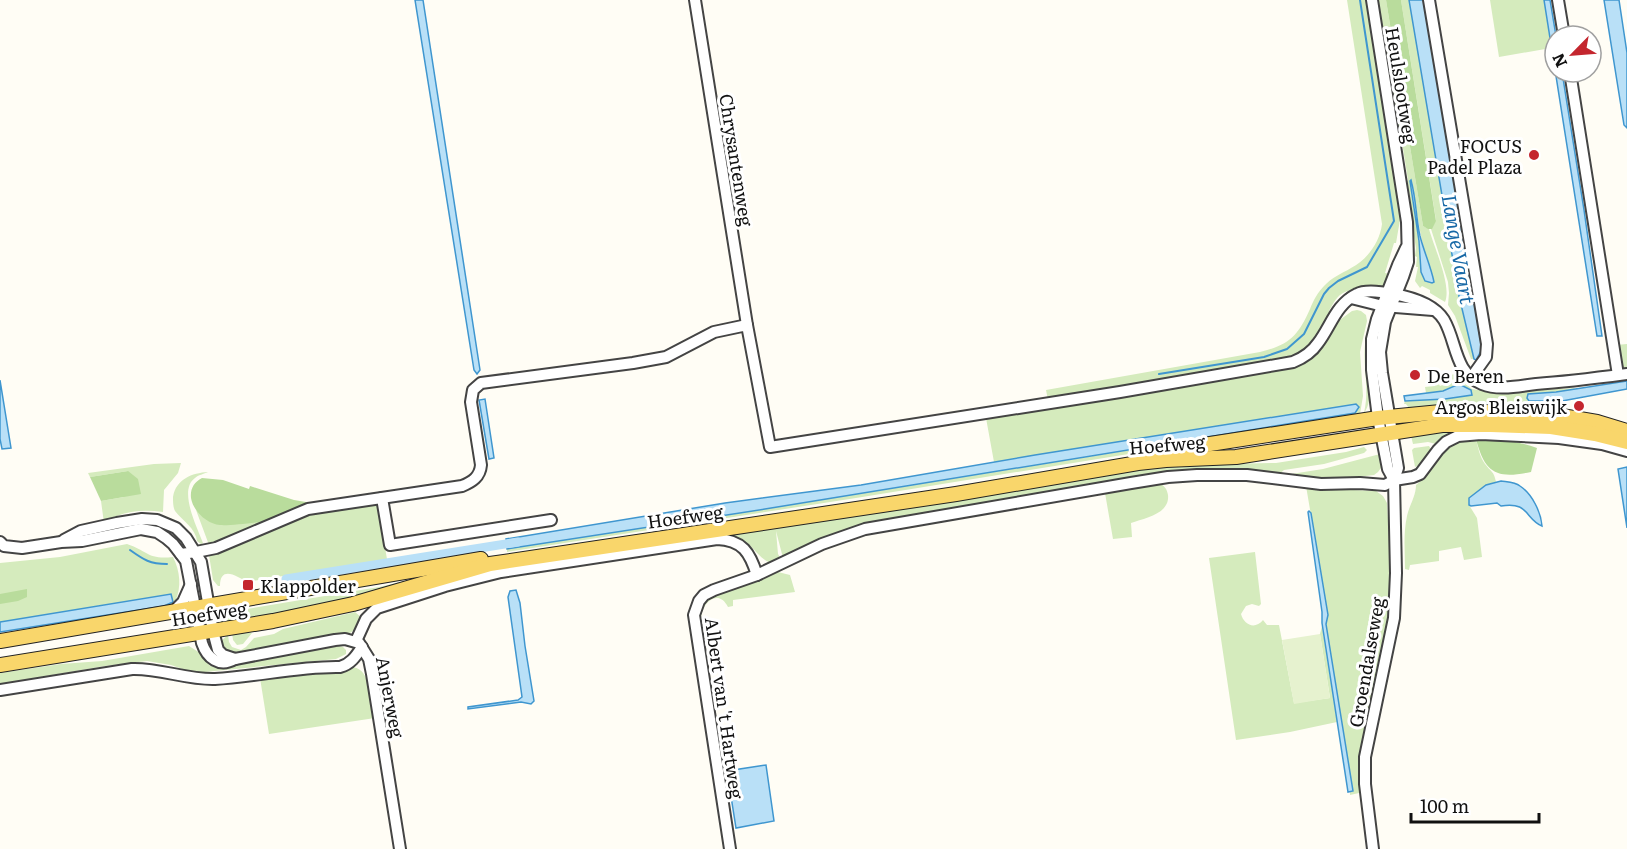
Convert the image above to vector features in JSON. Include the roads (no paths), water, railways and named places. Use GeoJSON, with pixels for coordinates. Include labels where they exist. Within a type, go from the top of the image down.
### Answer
{"type":"FeatureCollection","features":[{"type":"Feature","properties":{"kind":"main road","name":"Hoefweg"},"geometry":{"type":"LineString","coordinates":[[0,642],[574,544],[1384,417],[1451,411],[1550,414],[1598,422],[1627,431]]}},
{"type":"Feature","properties":{"kind":"main road","name":"Hoefweg"},"geometry":{"type":"LineString","coordinates":[[0,665],[273,621],[353,604],[490,564],[935,497],[1138,463],[1236,457],[1442,425],[1491,424],[1551,427],[1627,442]]}},
{"type":"Feature","properties":{"kind":"street","name":"Chrysantenweg"},"geometry":{"type":"LineString","coordinates":[[695,0],[747,326]]}},
{"type":"Feature","properties":{"kind":"street","name":"Heulslootweg"},"geometry":{"type":"LineString","coordinates":[[1372,0],[1407,222],[1407,262],[1403,277],[1387,307],[1377,319],[1372,339],[1372,370],[1387,434]]}},
{"type":"Feature","properties":{"kind":"street"},"geometry":{"type":"LineString","coordinates":[[1429,0],[1487,344],[1486,357],[1471,378]]}},
{"type":"Feature","properties":{"kind":"street"},"geometry":{"type":"LineString","coordinates":[[1558,0],[1562,24]]}},
{"type":"Feature","properties":{"kind":"street"},"geometry":{"type":"LineString","coordinates":[[181,554],[216,548],[308,509],[470,483],[478,476],[481,465],[471,402],[473,390],[481,383],[666,357],[714,332],[747,326],[770,447],[986,411],[1120,392],[1293,362],[1310,352],[1317,344],[1340,307],[1363,292],[1392,294],[1420,301],[1433,310],[1444,319],[1461,365],[1471,378],[1482,384],[1503,388],[1622,375],[1572,84]]}},
{"type":"Feature","properties":{"kind":"street"},"geometry":{"type":"LineString","coordinates":[[1351,298],[1387,307],[1433,310]]}},
{"type":"Feature","properties":{"kind":"street","name":"Groendalseweg"},"geometry":{"type":"LineString","coordinates":[[1373,849],[1365,784],[1365,757],[1394,618],[1396,573],[1394,480],[1388,468],[1387,434]]}},
{"type":"Feature","properties":{"kind":"street","name":"Hoefweg"},"geometry":{"type":"LineString","coordinates":[[0,690],[132,669],[147,669],[214,679],[339,667],[352,660],[369,615],[377,608],[445,586],[501,573],[717,539],[740,545],[749,555],[757,575],[822,544],[865,529],[1168,477],[1228,474],[1321,484],[1360,483],[1373,478],[1385,477],[1394,480],[1420,474],[1446,442],[1458,436],[1481,434],[1559,438],[1602,444],[1627,451]]}},
{"type":"Feature","properties":{"kind":"street"},"geometry":{"type":"LineString","coordinates":[[382,498],[390,545],[551,520]]}},
{"type":"Feature","properties":{"kind":"street","name":"Hoefweg"},"geometry":{"type":"LineString","coordinates":[[61,542],[81,531],[142,519],[157,520],[176,528],[186,538],[201,562],[202,608]]}},
{"type":"Feature","properties":{"kind":"street","name":"Hoefweg"},"geometry":{"type":"LineString","coordinates":[[0,542],[4,546],[22,548],[82,541],[141,529],[157,532],[166,538],[186,561],[191,584],[202,608]]}},
{"type":"Feature","properties":{"kind":"street","name":"Albert van 't Hartweg"},"geometry":{"type":"LineString","coordinates":[[730,849],[694,615],[704,595],[757,575]]}},
{"type":"Feature","properties":{"kind":"street","name":"Hoefweg"},"geometry":{"type":"LineString","coordinates":[[172,613],[183,602],[191,584]]}},
{"type":"Feature","properties":{"kind":"street"},"geometry":{"type":"LineString","coordinates":[[202,608],[206,632]]}},
{"type":"Feature","properties":{"kind":"street","name":"Anjerweg"},"geometry":{"type":"LineString","coordinates":[[206,632],[204,651],[210,658],[223,663],[335,640],[345,639],[359,644],[369,659],[400,849]]}},
{"type":"Feature","properties":{"kind":"water"},"geometry":{"type":"Polygon","coordinates":[[[415,0],[423,0],[480,370],[477,374],[474,370],[415,0]]]}},
{"type":"Feature","properties":{"kind":"water","name":"Lange Vaart"},"geometry":{"type":"Polygon","coordinates":[[[1409,0],[1424,0],[1482,349],[1476,360],[1459,296],[1409,0]]]}},
{"type":"Feature","properties":{"kind":"water"},"geometry":{"type":"Polygon","coordinates":[[[1544,0],[1550,0],[1554,24],[1548,24],[1544,0]]]}},
{"type":"Feature","properties":{"kind":"water"},"geometry":{"type":"Polygon","coordinates":[[[1604,0],[1619,0],[1627,53],[1627,128],[1624,125],[1604,0]]]}},
{"type":"Feature","properties":{"kind":"water"},"geometry":{"type":"Polygon","coordinates":[[[1557,84],[1564,84],[1584,210],[1602,336],[1597,336],[1557,84]]]}},
{"type":"Feature","properties":{"kind":"water"},"geometry":{"type":"Polygon","coordinates":[[[1411,180],[1420,236],[1433,276],[1434,282],[1432,283],[1425,281],[1421,272],[1411,180]]]}},
{"type":"Feature","properties":{"kind":"water"},"geometry":{"type":"Polygon","coordinates":[[[0,380],[11,448],[2,449],[0,439],[0,380]]]}},
{"type":"Feature","properties":{"kind":"water"},"geometry":{"type":"Polygon","coordinates":[[[1627,381],[1627,389],[1562,401],[1529,401],[1527,398],[1528,394],[1627,381]]]}},
{"type":"Feature","properties":{"kind":"water"},"geometry":{"type":"Polygon","coordinates":[[[1459,384],[1471,390],[1472,395],[1405,401],[1404,396],[1443,391],[1459,384]]]}},
{"type":"Feature","properties":{"kind":"water"},"geometry":{"type":"Polygon","coordinates":[[[485,399],[494,458],[489,459],[479,400],[485,399]]]}},
{"type":"Feature","properties":{"kind":"water"},"geometry":{"type":"Polygon","coordinates":[[[1356,404],[1359,407],[1355,413],[507,549],[506,539],[725,503],[861,485],[1356,404]]]}},
{"type":"Feature","properties":{"kind":"water"},"geometry":{"type":"Polygon","coordinates":[[[1627,467],[1627,528],[1618,469],[1627,467]]]}},
{"type":"Feature","properties":{"kind":"water"},"geometry":{"type":"Polygon","coordinates":[[[1501,481],[1511,482],[1524,489],[1538,509],[1542,526],[1517,506],[1501,506],[1497,503],[1469,505],[1469,498],[1486,485],[1501,481]]]}},
{"type":"Feature","properties":{"kind":"water"},"geometry":{"type":"Polygon","coordinates":[[[1309,511],[1328,615],[1326,624],[1353,791],[1348,792],[1322,623],[1309,511]]]}},
{"type":"Feature","properties":{"kind":"water"},"geometry":{"type":"Polygon","coordinates":[[[516,590],[520,603],[534,701],[531,704],[521,702],[468,709],[468,707],[518,700],[522,697],[508,597],[510,591],[516,590]]]}},
{"type":"Feature","properties":{"kind":"water"},"geometry":{"type":"Polygon","coordinates":[[[171,594],[173,602],[164,606],[0,632],[0,622],[171,594]]]}},
{"type":"Feature","properties":{"kind":"water"},"geometry":{"type":"Polygon","coordinates":[[[766,765],[774,821],[736,828],[727,771],[766,765]]]}},
{"type":"Feature","properties":{"kind":"waterway"},"geometry":{"type":"LineString","coordinates":[[1159,374],[1264,357],[1287,349],[1304,334],[1329,288],[1367,267],[1394,221],[1360,0]]}},
{"type":"Feature","properties":{"kind":"waterway"},"geometry":{"type":"LineString","coordinates":[[286,579],[518,542]]}},
{"type":"Feature","properties":{"kind":"waterway"},"geometry":{"type":"LineString","coordinates":[[130,550],[147,561],[167,564]]}},
{"type":"Feature","properties":{"kind":"place","name":"FOCUS Padel Plaza"},"geometry":{"type":"Point","coordinates":[1534,155]}},
{"type":"Feature","properties":{"kind":"place","name":"De Beren"},"geometry":{"type":"Point","coordinates":[1415,375]}},
{"type":"Feature","properties":{"kind":"place","name":"Argos Bleiswijk"},"geometry":{"type":"Point","coordinates":[1579,406]}},
{"type":"Feature","properties":{"kind":"place","name":"Klappolder"},"geometry":{"type":"Point","coordinates":[248,585]}}]}
